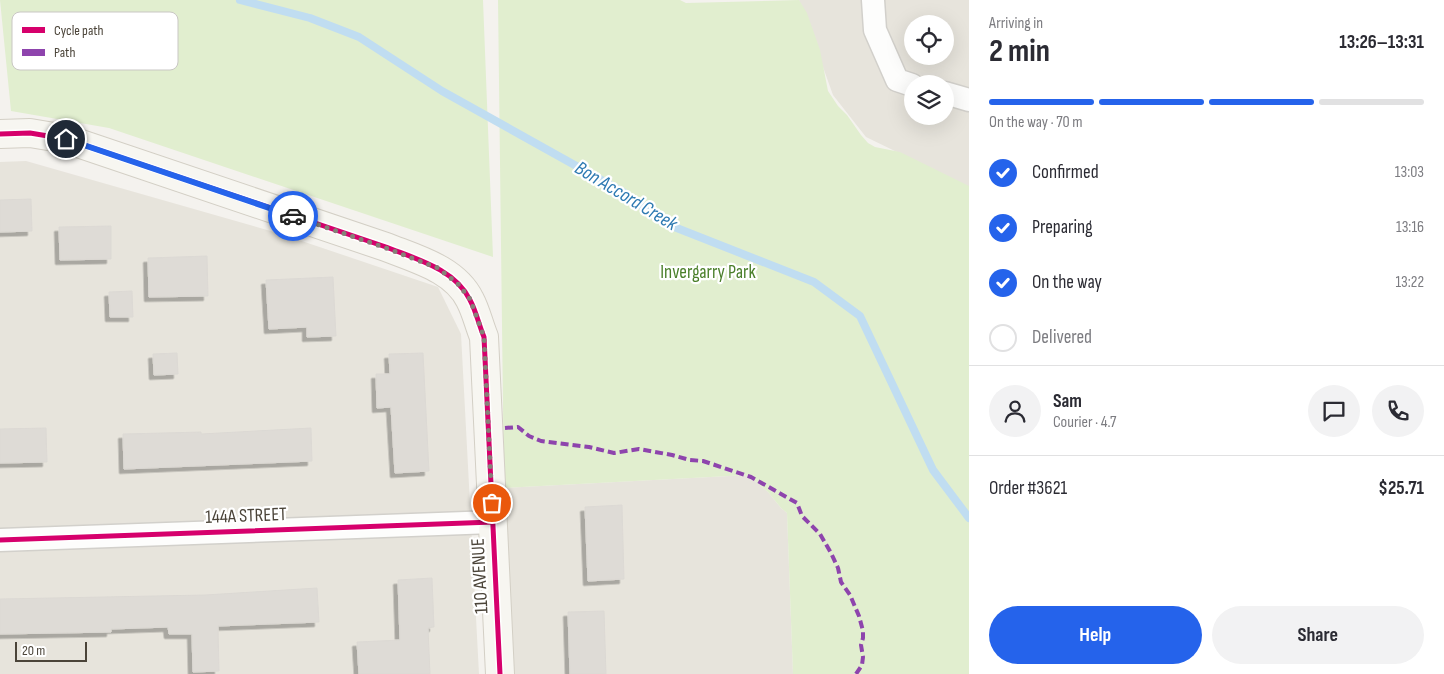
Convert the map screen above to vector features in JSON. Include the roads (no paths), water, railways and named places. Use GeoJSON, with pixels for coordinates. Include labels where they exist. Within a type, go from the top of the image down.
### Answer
{"type":"FeatureCollection","features":[{"type":"Feature","properties":{"kind":"street"},"geometry":{"type":"LineString","coordinates":[[873,0],[875,30],[904,80]]}},
{"type":"Feature","properties":{"kind":"street"},"geometry":{"type":"LineString","coordinates":[[954,96],[969,100]]}},
{"type":"Feature","properties":{"kind":"street","name":"110 AVENUE"},"geometry":{"type":"LineString","coordinates":[[0,134],[30,133],[66,139],[386,248],[438,268],[458,284],[470,299],[484,337],[500,674]]}},
{"type":"Feature","properties":{"kind":"street","name":"144A STREET"},"geometry":{"type":"LineString","coordinates":[[0,540],[493,522]]}},
{"type":"Feature","properties":{"kind":"waterway","name":"Bon Accord Creek"},"geometry":{"type":"LineString","coordinates":[[240,0],[310,18],[359,37],[442,91],[623,192],[664,223],[814,282],[860,316],[933,470],[969,518]]}},
{"type":"Feature","properties":{"kind":"park label","name":"Invergarry Park"},"geometry":{"type":"Point","coordinates":[708,272]}}]}
